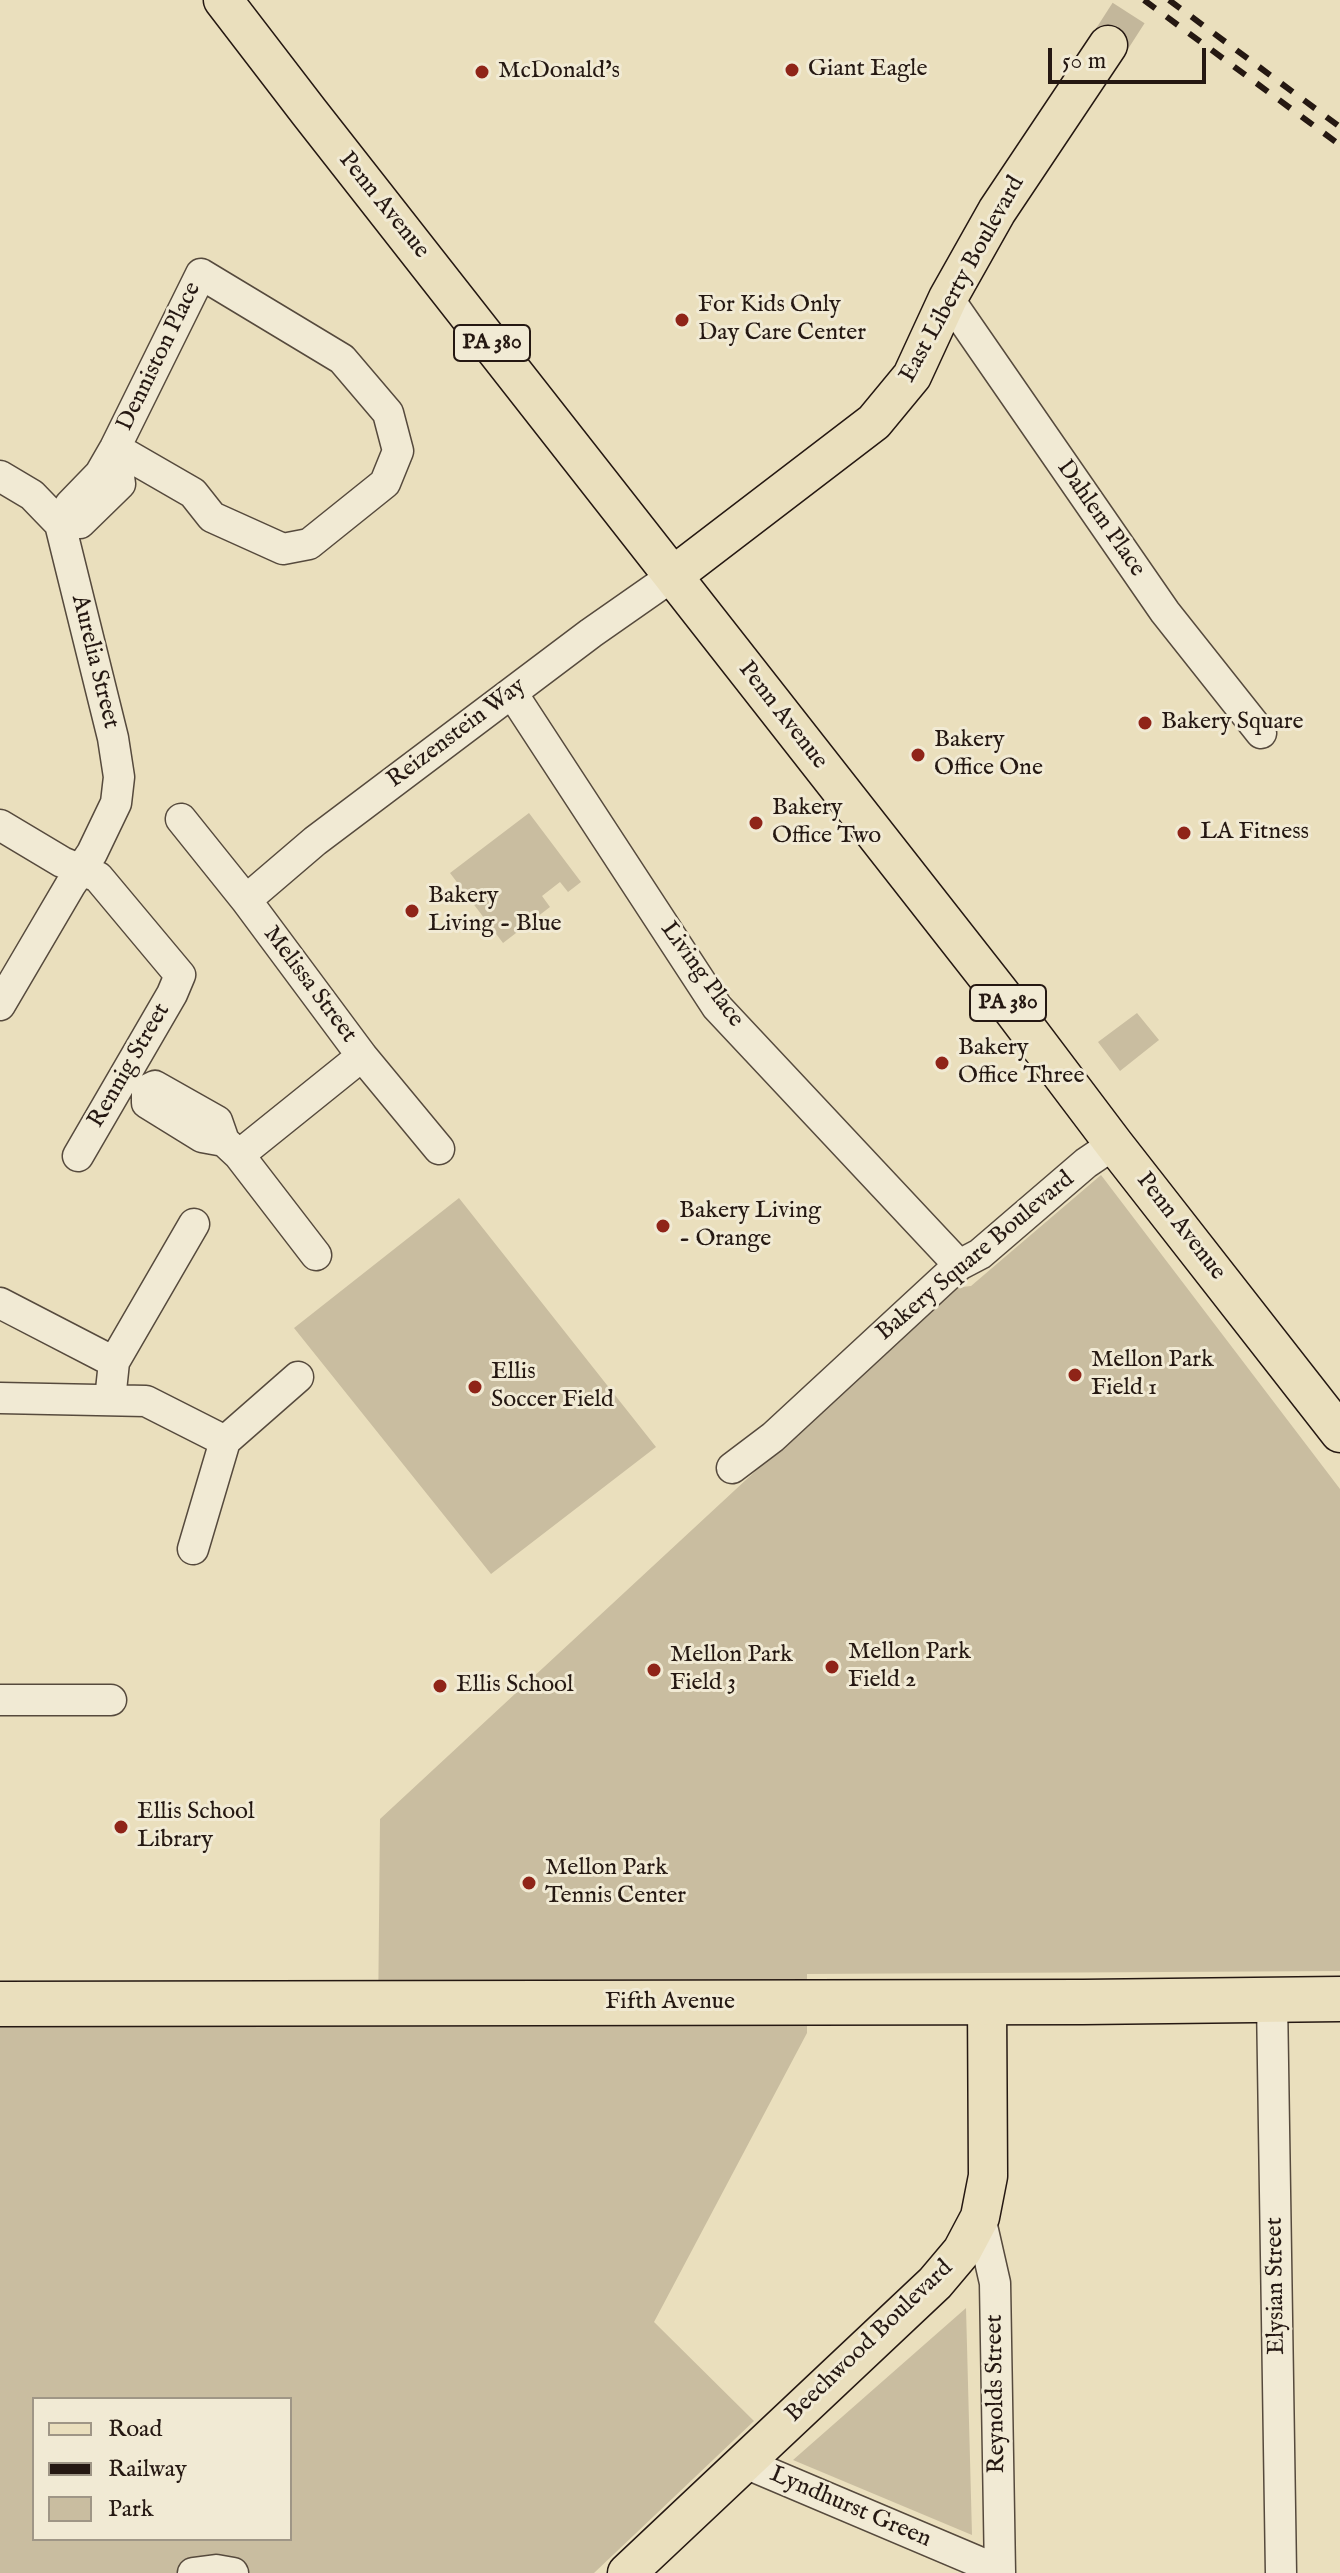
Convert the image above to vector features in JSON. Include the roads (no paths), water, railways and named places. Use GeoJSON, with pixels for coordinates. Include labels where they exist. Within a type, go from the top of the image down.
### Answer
{"type":"FeatureCollection","features":[{"type":"Feature","properties":{"kind":"highway","name":"Fifth Avenue"},"geometry":{"type":"LineString","coordinates":[[0,2004],[1340,1999]]}},
{"type":"Feature","properties":{"kind":"main road","name":"Penn Avenue"},"geometry":{"type":"LineString","coordinates":[[223,0],[1340,1433]]}},
{"type":"Feature","properties":{"kind":"main road","name":"East Liberty Boulevard"},"geometry":{"type":"LineString","coordinates":[[674,575],[874,422],[912,376],[948,298],[997,211],[1108,45]]}},
{"type":"Feature","properties":{"kind":"main road","name":"Beechwood Boulevard"},"geometry":{"type":"LineString","coordinates":[[627,2573],[935,2283],[962,2251],[980,2217],[988,2176],[987,2002]]}},
{"type":"Feature","properties":{"kind":"street","name":"Denniston Place"},"geometry":{"type":"LineString","coordinates":[[60,524],[70,505],[100,474],[115,448],[201,274],[342,359],[388,413],[398,451],[385,483],[309,544],[283,549],[212,517],[193,493],[115,448]]}},
{"type":"Feature","properties":{"kind":"street","name":"Dahlem Place"},"geometry":{"type":"LineString","coordinates":[[948,298],[1165,612],[1261,733]]}},
{"type":"Feature","properties":{"kind":"street"},"geometry":{"type":"LineString","coordinates":[[0,476],[32,495],[60,524]]}},
{"type":"Feature","properties":{"kind":"street","name":"Aurelia Street"},"geometry":{"type":"LineString","coordinates":[[0,1005],[92,853],[116,803],[119,777],[113,738],[60,524]]}},
{"type":"Feature","properties":{"kind":"street","name":"Reizenstein Way"},"geometry":{"type":"LineString","coordinates":[[246,900],[315,841],[674,575]]}},
{"type":"Feature","properties":{"kind":"street","name":"Living Place"},"geometry":{"type":"LineString","coordinates":[[512,693],[717,1007],[959,1265]]}},
{"type":"Feature","properties":{"kind":"street","name":"Melissa Street"},"geometry":{"type":"LineString","coordinates":[[181,819],[246,900],[362,1056],[439,1149]]}},
{"type":"Feature","properties":{"kind":"street"},"geometry":{"type":"LineString","coordinates":[[0,825],[81,870]]}},
{"type":"Feature","properties":{"kind":"street","name":"Rennig Street"},"geometry":{"type":"LineString","coordinates":[[78,1156],[180,975],[98,877],[81,870]]}},
{"type":"Feature","properties":{"kind":"street"},"geometry":{"type":"LineString","coordinates":[[316,1255],[232,1148],[362,1056]]}},
{"type":"Feature","properties":{"kind":"street","name":"Bakery Square Boulevard"},"geometry":{"type":"LineString","coordinates":[[732,1468],[773,1437],[959,1265],[980,1254],[1086,1163],[1114,1144]]}},
{"type":"Feature","properties":{"kind":"street"},"geometry":{"type":"LineString","coordinates":[[110,1400],[114,1362],[194,1224]]}},
{"type":"Feature","properties":{"kind":"street"},"geometry":{"type":"LineString","coordinates":[[0,1303],[114,1362]]}},
{"type":"Feature","properties":{"kind":"street"},"geometry":{"type":"LineString","coordinates":[[193,1549],[225,1441],[298,1377]]}},
{"type":"Feature","properties":{"kind":"street"},"geometry":{"type":"LineString","coordinates":[[0,1398],[146,1401],[225,1441]]}},
{"type":"Feature","properties":{"kind":"street"},"geometry":{"type":"LineString","coordinates":[[0,1700],[111,1700]]}},
{"type":"Feature","properties":{"kind":"street","name":"Elysian Street"},"geometry":{"type":"LineString","coordinates":[[1272,2000],[1281,2573]]}},
{"type":"Feature","properties":{"kind":"street","name":"Reynolds Street"},"geometry":{"type":"LineString","coordinates":[[980,2217],[995,2283],[1000,2572]]}},
{"type":"Feature","properties":{"kind":"street","name":"Lyndhurst Green"},"geometry":{"type":"LineString","coordinates":[[745,2463],[1000,2572]]}},
{"type":"Feature","properties":{"kind":"street"},"geometry":{"type":"LineString","coordinates":[[193,2573],[216,2570],[233,2573]]}},
{"type":"Feature","properties":{"kind":"tunnel"},"geometry":{"type":"LineString","coordinates":[[1108,45],[1137,0]]}},
{"type":"Feature","properties":{"kind":"railway"},"geometry":{"type":"LineString","coordinates":[[1144,0],[1340,145]]}},
{"type":"Feature","properties":{"kind":"railway"},"geometry":{"type":"LineString","coordinates":[[1169,0],[1340,127]]}},
{"type":"Feature","properties":{"kind":"place","name":"Giant Eagle"},"geometry":{"type":"Point","coordinates":[792,70]}},
{"type":"Feature","properties":{"kind":"place","name":"McDonald's"},"geometry":{"type":"Point","coordinates":[482,72]}},
{"type":"Feature","properties":{"kind":"place","name":"For Kids Only Day Care Center"},"geometry":{"type":"Point","coordinates":[682,320]}},
{"type":"Feature","properties":{"kind":"place","name":"Bakery Square"},"geometry":{"type":"Point","coordinates":[1145,723]}},
{"type":"Feature","properties":{"kind":"place","name":"Bakery Office One"},"geometry":{"type":"Point","coordinates":[918,755]}},
{"type":"Feature","properties":{"kind":"place","name":"Bakery Office Two"},"geometry":{"type":"Point","coordinates":[756,823]}},
{"type":"Feature","properties":{"kind":"place","name":"LA Fitness"},"geometry":{"type":"Point","coordinates":[1184,833]}},
{"type":"Feature","properties":{"kind":"place","name":"Bakery Living - Blue"},"geometry":{"type":"Point","coordinates":[412,911]}},
{"type":"Feature","properties":{"kind":"place","name":"Bakery Office Three"},"geometry":{"type":"Point","coordinates":[942,1063]}},
{"type":"Feature","properties":{"kind":"place","name":"Bakery Living - Orange"},"geometry":{"type":"Point","coordinates":[663,1226]}},
{"type":"Feature","properties":{"kind":"place","name":"Mellon Park Field 1"},"geometry":{"type":"Point","coordinates":[1075,1375]}},
{"type":"Feature","properties":{"kind":"place","name":"Ellis Soccer Field"},"geometry":{"type":"Point","coordinates":[475,1387]}},
{"type":"Feature","properties":{"kind":"place","name":"Mellon Park Field 2"},"geometry":{"type":"Point","coordinates":[832,1667]}},
{"type":"Feature","properties":{"kind":"place","name":"Mellon Park Field 3"},"geometry":{"type":"Point","coordinates":[654,1670]}},
{"type":"Feature","properties":{"kind":"place","name":"Ellis School"},"geometry":{"type":"Point","coordinates":[440,1686]}},
{"type":"Feature","properties":{"kind":"place","name":"Ellis School Library"},"geometry":{"type":"Point","coordinates":[121,1827]}},
{"type":"Feature","properties":{"kind":"place","name":"Mellon Park Tennis Center"},"geometry":{"type":"Point","coordinates":[529,1883]}}]}
